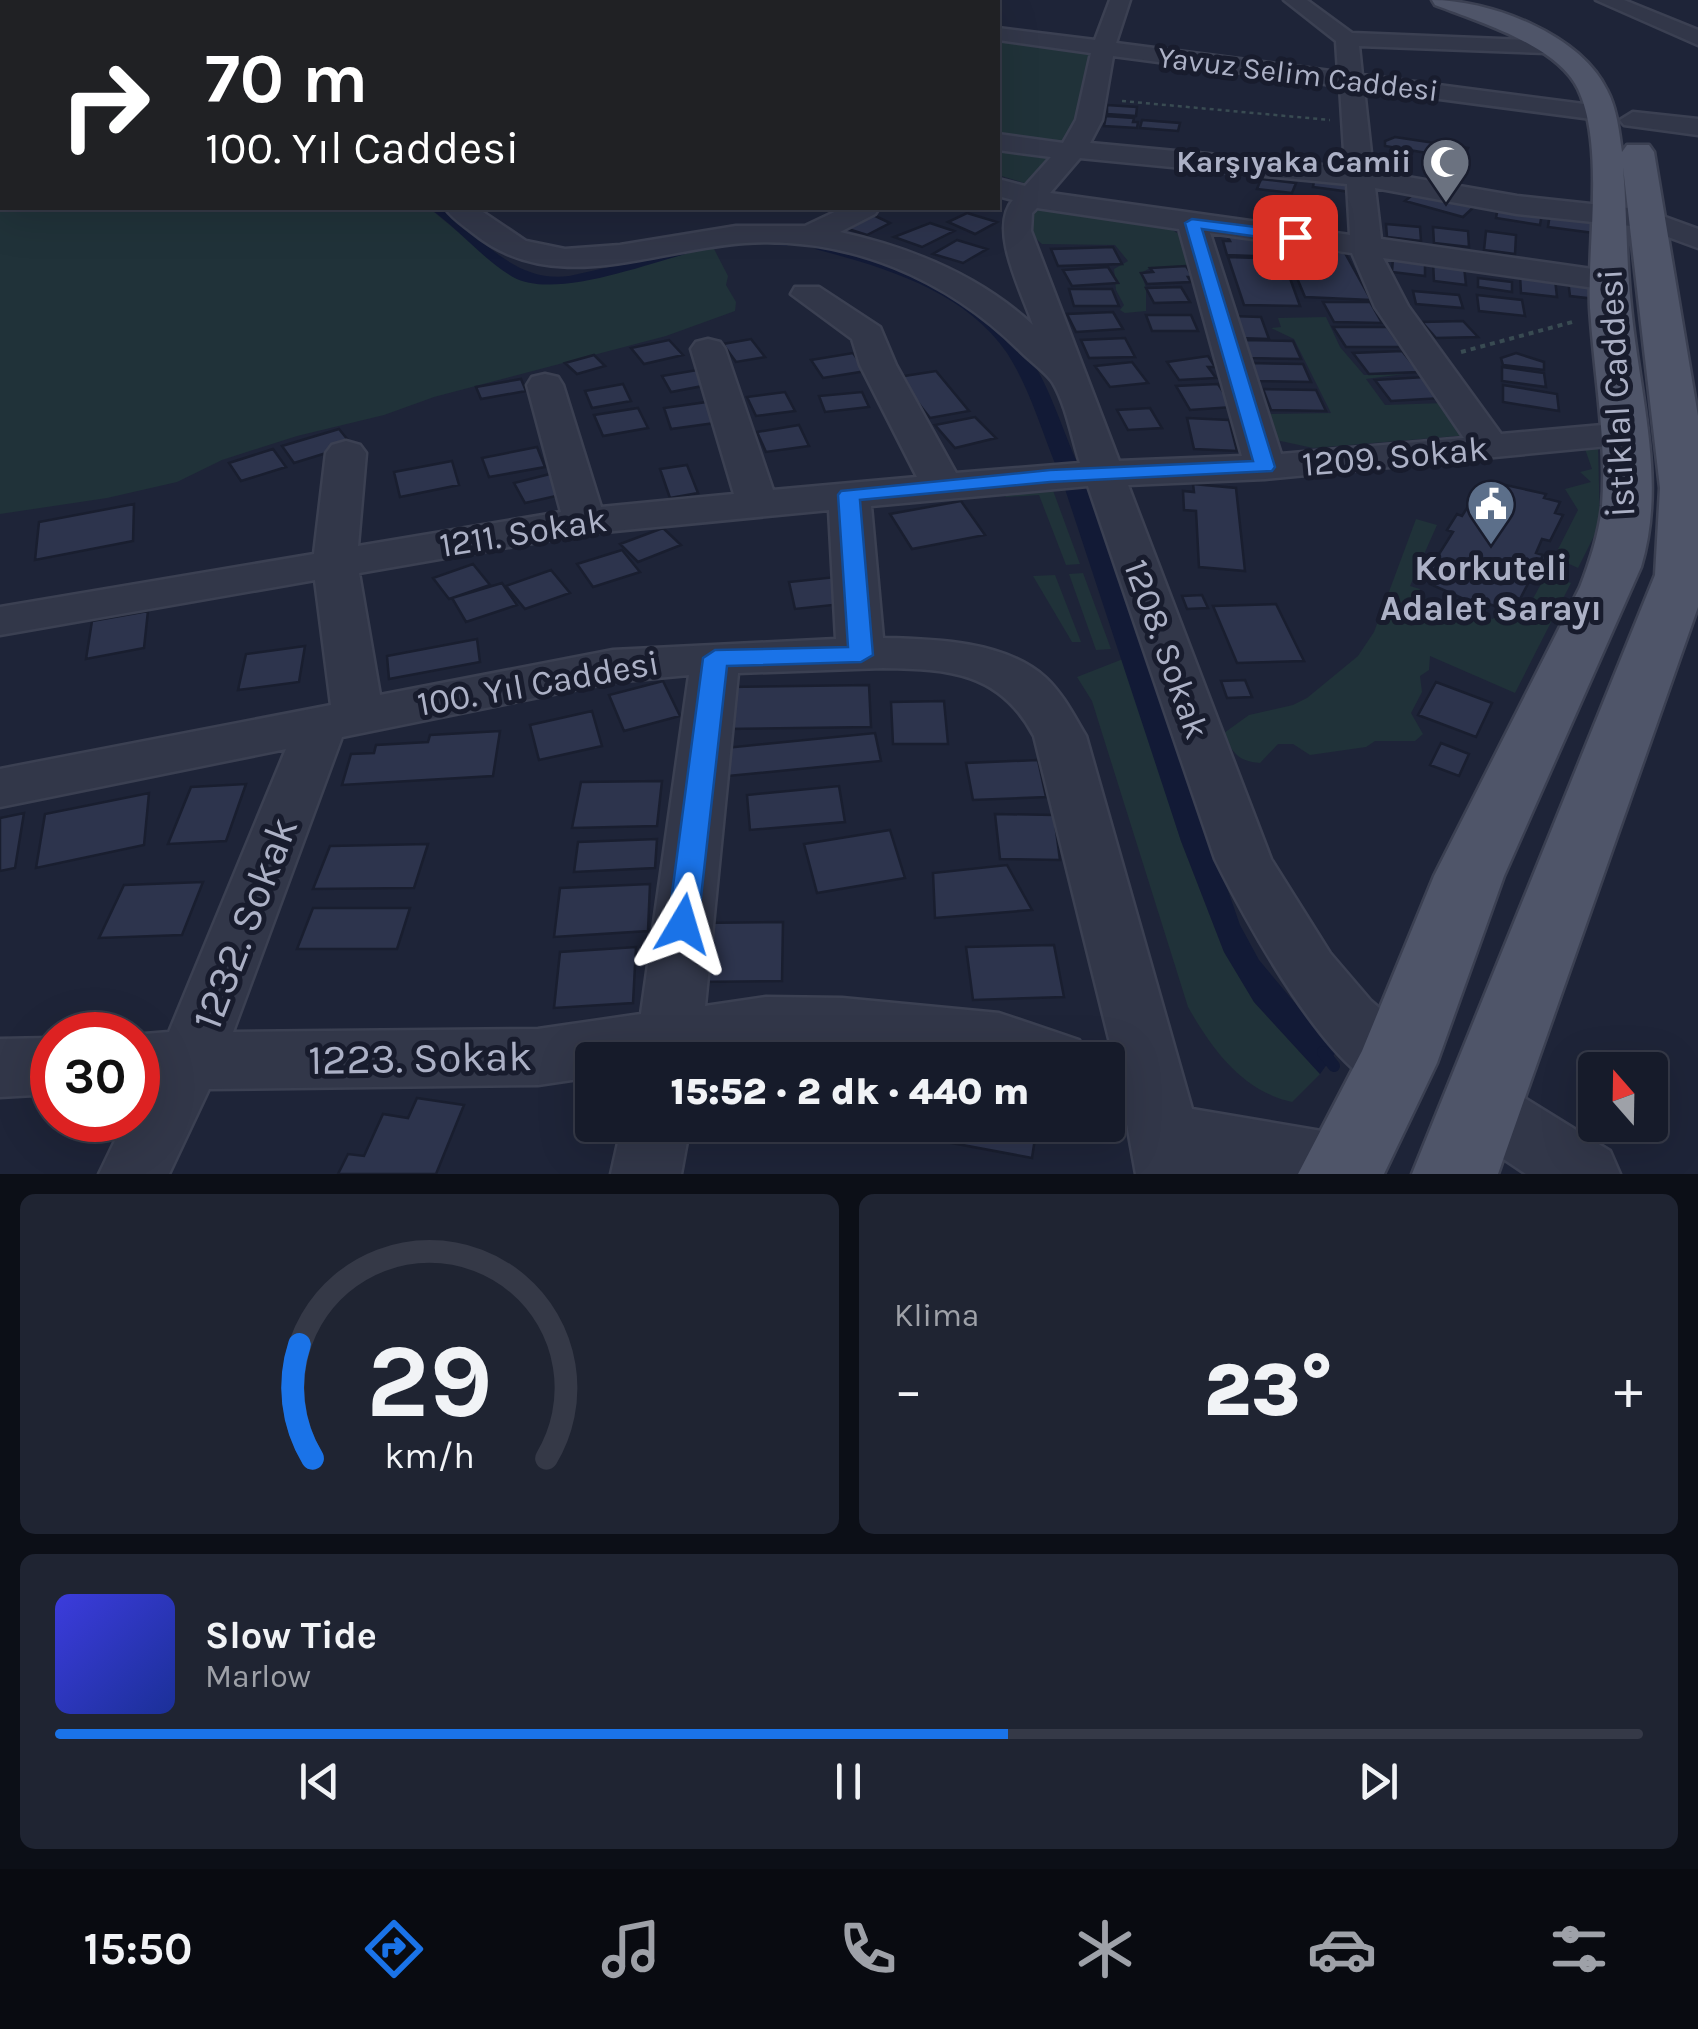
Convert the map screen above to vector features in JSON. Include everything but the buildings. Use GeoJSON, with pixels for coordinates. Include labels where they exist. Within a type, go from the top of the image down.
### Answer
{"type":"FeatureCollection","features":[{"type":"Feature","properties":{"kind":"main road","name":"İstiklal Caddesi"},"geometry":{"type":"LineString","coordinates":[[1444,0],[1510,25],[1570,60],[1616,116]]}},
{"type":"Feature","properties":{"kind":"main road","name":"İstiklal Caddesi"},"geometry":{"type":"LineString","coordinates":[[1456,1174],[1682,575],[1692,430],[1627,217],[1616,116],[1623,84],[1594,56],[1553,34],[1469,0]]}},
{"type":"Feature","properties":{"kind":"main road","name":"İstiklal Caddesi"},"geometry":{"type":"LineString","coordinates":[[1343,1170],[1397,1062],[1469,876],[1620,554],[1626,509],[1625,435],[1611,302],[1627,217]]}},
{"type":"Feature","properties":{"kind":"street"},"geometry":{"type":"LineString","coordinates":[[1014,193],[1071,151],[1090,120],[1103,49],[1120,0]]}},
{"type":"Feature","properties":{"kind":"street"},"geometry":{"type":"LineString","coordinates":[[1294,0],[1347,40],[1546,46]]}},
{"type":"Feature","properties":{"kind":"street"},"geometry":{"type":"LineString","coordinates":[[1606,0],[1698,38]]}},
{"type":"Feature","properties":{"kind":"street","name":"Yavuz Selim Caddesi"},"geometry":{"type":"LineString","coordinates":[[1000,34],[1698,127]]}},
{"type":"Feature","properties":{"kind":"street"},"geometry":{"type":"LineString","coordinates":[[1347,40],[1364,246],[1378,282],[1490,448]]}},
{"type":"Feature","properties":{"kind":"street"},"geometry":{"type":"LineString","coordinates":[[1000,142],[1360,178],[1517,205],[1627,217],[1698,239]]}},
{"type":"Feature","properties":{"kind":"street"},"geometry":{"type":"LineString","coordinates":[[1014,193],[1192,223],[1364,246],[1611,302]]}},
{"type":"Feature","properties":{"kind":"street","name":"1208. Sokak"},"geometry":{"type":"LineString","coordinates":[[1014,193],[1016,231],[1224,810],[1259,890],[1315,982],[1347,1022],[1397,1062]]}},
{"type":"Feature","properties":{"kind":"street"},"geometry":{"type":"LineString","coordinates":[[462,210],[509,245],[556,256],[603,255],[732,235],[809,236],[884,254],[974,296],[1000,314],[1070,379]]}},
{"type":"Feature","properties":{"kind":"street"},"geometry":{"type":"LineString","coordinates":[[809,236],[861,210]]}},
{"type":"Feature","properties":{"kind":"street"},"geometry":{"type":"LineString","coordinates":[[1192,223],[1265,467]]}},
{"type":"Feature","properties":{"kind":"street"},"geometry":{"type":"LineString","coordinates":[[807,294],[868,334],[878,365],[942,485]]}},
{"type":"Feature","properties":{"kind":"street"},"geometry":{"type":"LineString","coordinates":[[708,349],[757,504]]}},
{"type":"Feature","properties":{"kind":"street"},"geometry":{"type":"LineString","coordinates":[[544,385],[584,521]]}},
{"type":"Feature","properties":{"kind":"street","name":"1209. Sokak"},"geometry":{"type":"LineString","coordinates":[[1050,476],[1265,467],[1625,435]]}},
{"type":"Feature","properties":{"kind":"street"},"geometry":{"type":"LineString","coordinates":[[340,719],[335,562],[346,453]]}},
{"type":"Feature","properties":{"kind":"street","name":"1211. Sokak"},"geometry":{"type":"LineString","coordinates":[[0,620],[584,521],[1050,476]]}},
{"type":"Feature","properties":{"kind":"street"},"geometry":{"type":"LineString","coordinates":[[849,495],[861,655]]}},
{"type":"Feature","properties":{"kind":"street","name":"100. Yıl Caddesi"},"geometry":{"type":"LineString","coordinates":[[0,788],[613,666],[715,658],[861,655],[949,657],[984,666],[1016,679],[1044,707],[1060,736],[1149,1120],[1343,1170]]}},
{"type":"Feature","properties":{"kind":"street"},"geometry":{"type":"LineString","coordinates":[[669,1042],[715,658]]}},
{"type":"Feature","properties":{"kind":"street","name":"1232. Sokak"},"geometry":{"type":"LineString","coordinates":[[134,1174],[164,1060],[340,719]]}},
{"type":"Feature","properties":{"kind":"street","name":"1223. Sokak"},"geometry":{"type":"LineString","coordinates":[[695,1042],[766,1024],[842,1025],[999,1042]]}},
{"type":"Feature","properties":{"kind":"street","name":"1223. Sokak"},"geometry":{"type":"LineString","coordinates":[[164,1060],[426,1060],[575,1054]]}},
{"type":"Feature","properties":{"kind":"street"},"geometry":{"type":"LineString","coordinates":[[0,1068],[30,1067]]}},
{"type":"Feature","properties":{"kind":"street"},"geometry":{"type":"LineString","coordinates":[[1481,1107],[1586,1174]]}},
{"type":"Feature","properties":{"kind":"street"},"geometry":{"type":"LineString","coordinates":[[646,1174],[653,1142]]}},
{"type":"Feature","properties":{"kind":"path"},"geometry":{"type":"LineString","coordinates":[[1096,98],[1353,122]]}},
{"type":"Feature","properties":{"kind":"path"},"geometry":{"type":"LineString","coordinates":[[1429,360],[1573,321],[1611,302]]}},
{"type":"Feature","properties":{"kind":"shaded area"},"geometry":{"type":"Polygon","coordinates":[[[1000,36],[1097,51],[1082,121],[1034,186],[1000,176],[1000,36]]]}},
{"type":"Feature","properties":{"kind":"shaded area"},"geometry":{"type":"Polygon","coordinates":[[[1039,208],[1168,227],[1183,237],[1192,259],[1186,266],[1150,268],[1141,273],[1146,288],[1146,311],[1125,313],[1120,310],[1124,305],[1116,290],[1114,269],[1128,261],[1115,245],[1042,244],[1025,229],[1027,211],[1039,208]]]}},
{"type":"Feature","properties":{"kind":"shaded area"},"geometry":{"type":"Polygon","coordinates":[[[0,210],[431,210],[513,277],[568,283],[713,247],[736,302],[735,311],[666,336],[297,436],[222,460],[177,482],[107,498],[0,514],[0,210]]]}},
{"type":"Feature","properties":{"kind":"shaded area"},"geometry":{"type":"Polygon","coordinates":[[[1326,317],[1340,347],[1364,375],[1404,374],[1366,379],[1385,405],[1445,403],[1469,435],[1313,448],[1276,440],[1266,425],[1268,414],[1331,413],[1294,339],[1271,328],[1281,327],[1278,318],[1326,317]]]}},
{"type":"Feature","properties":{"kind":"shaded area"},"geometry":{"type":"Polygon","coordinates":[[[1598,447],[1600,524],[1578,568],[1554,557],[1578,510],[1565,489],[1591,482],[1580,472],[1592,469],[1585,449],[1598,447]]]}},
{"type":"Feature","properties":{"kind":"shaded area"},"geometry":{"type":"Polygon","coordinates":[[[1051,485],[1080,564],[1066,565],[1039,495],[1006,497],[1002,490],[1051,485]]]}},
{"type":"Feature","properties":{"kind":"shaded area"},"geometry":{"type":"Polygon","coordinates":[[[1416,519],[1437,525],[1410,586],[1420,589],[1417,596],[1434,601],[1432,606],[1493,619],[1498,612],[1509,615],[1513,609],[1525,613],[1546,575],[1571,583],[1515,693],[1430,656],[1429,670],[1420,676],[1422,692],[1411,713],[1423,734],[1415,741],[1375,741],[1366,747],[1310,755],[1293,744],[1278,744],[1260,763],[1237,755],[1224,733],[1249,715],[1307,698],[1358,656],[1374,632],[1416,519]]]}},
{"type":"Feature","properties":{"kind":"shaded area"},"geometry":{"type":"Polygon","coordinates":[[[1083,573],[1111,649],[1096,650],[1069,574],[1083,573]]]}},
{"type":"Feature","properties":{"kind":"shaded area"},"geometry":{"type":"Polygon","coordinates":[[[1055,575],[1081,642],[1072,642],[1033,576],[1055,575]]]}},
{"type":"Feature","properties":{"kind":"shaded area"},"geometry":{"type":"Polygon","coordinates":[[[1123,659],[1181,841],[1224,952],[1254,1002],[1320,1074],[1292,1102],[1243,1078],[1218,1053],[1188,1007],[1092,701],[1077,677],[1123,659]]]}},
{"type":"Feature","properties":{"kind":"water"},"geometry":{"type":"Polygon","coordinates":[[[431,210],[447,210],[516,266],[550,276],[569,276],[718,243],[793,240],[787,246],[738,244],[709,248],[581,281],[532,283],[502,270],[431,210]]]}},
{"type":"Feature","properties":{"kind":"water"},"geometry":{"type":"Polygon","coordinates":[[[827,246],[935,284],[1006,332],[1041,377],[1078,464],[1056,466],[1015,366],[990,331],[969,313],[921,284],[815,249],[827,246]]]}},
{"type":"Feature","properties":{"kind":"water"},"geometry":{"type":"Polygon","coordinates":[[[1086,482],[1240,925],[1259,960],[1336,1052],[1320,1074],[1254,1002],[1224,952],[1181,841],[1063,483],[1086,482]]]}},
{"type":"Feature","properties":{"kind":"waterway"},"geometry":{"type":"LineString","coordinates":[[1323,1052],[1334,1066]]}},
{"type":"Feature","properties":{"kind":"place","name":"Karşıyaka Camii"},"geometry":{"type":"Point","coordinates":[1446,204]}},
{"type":"Feature","properties":{"kind":"place","name":"Korkuteli Adalet Sarayı"},"geometry":{"type":"Point","coordinates":[1491,546]}},
{"type":"Feature","properties":{"kind":"route"},"geometry":{"type":"LineString","coordinates":[[683,924],[715,658],[861,655],[849,495],[1050,476],[1265,467],[1192,223],[1295,237]]}}]}
